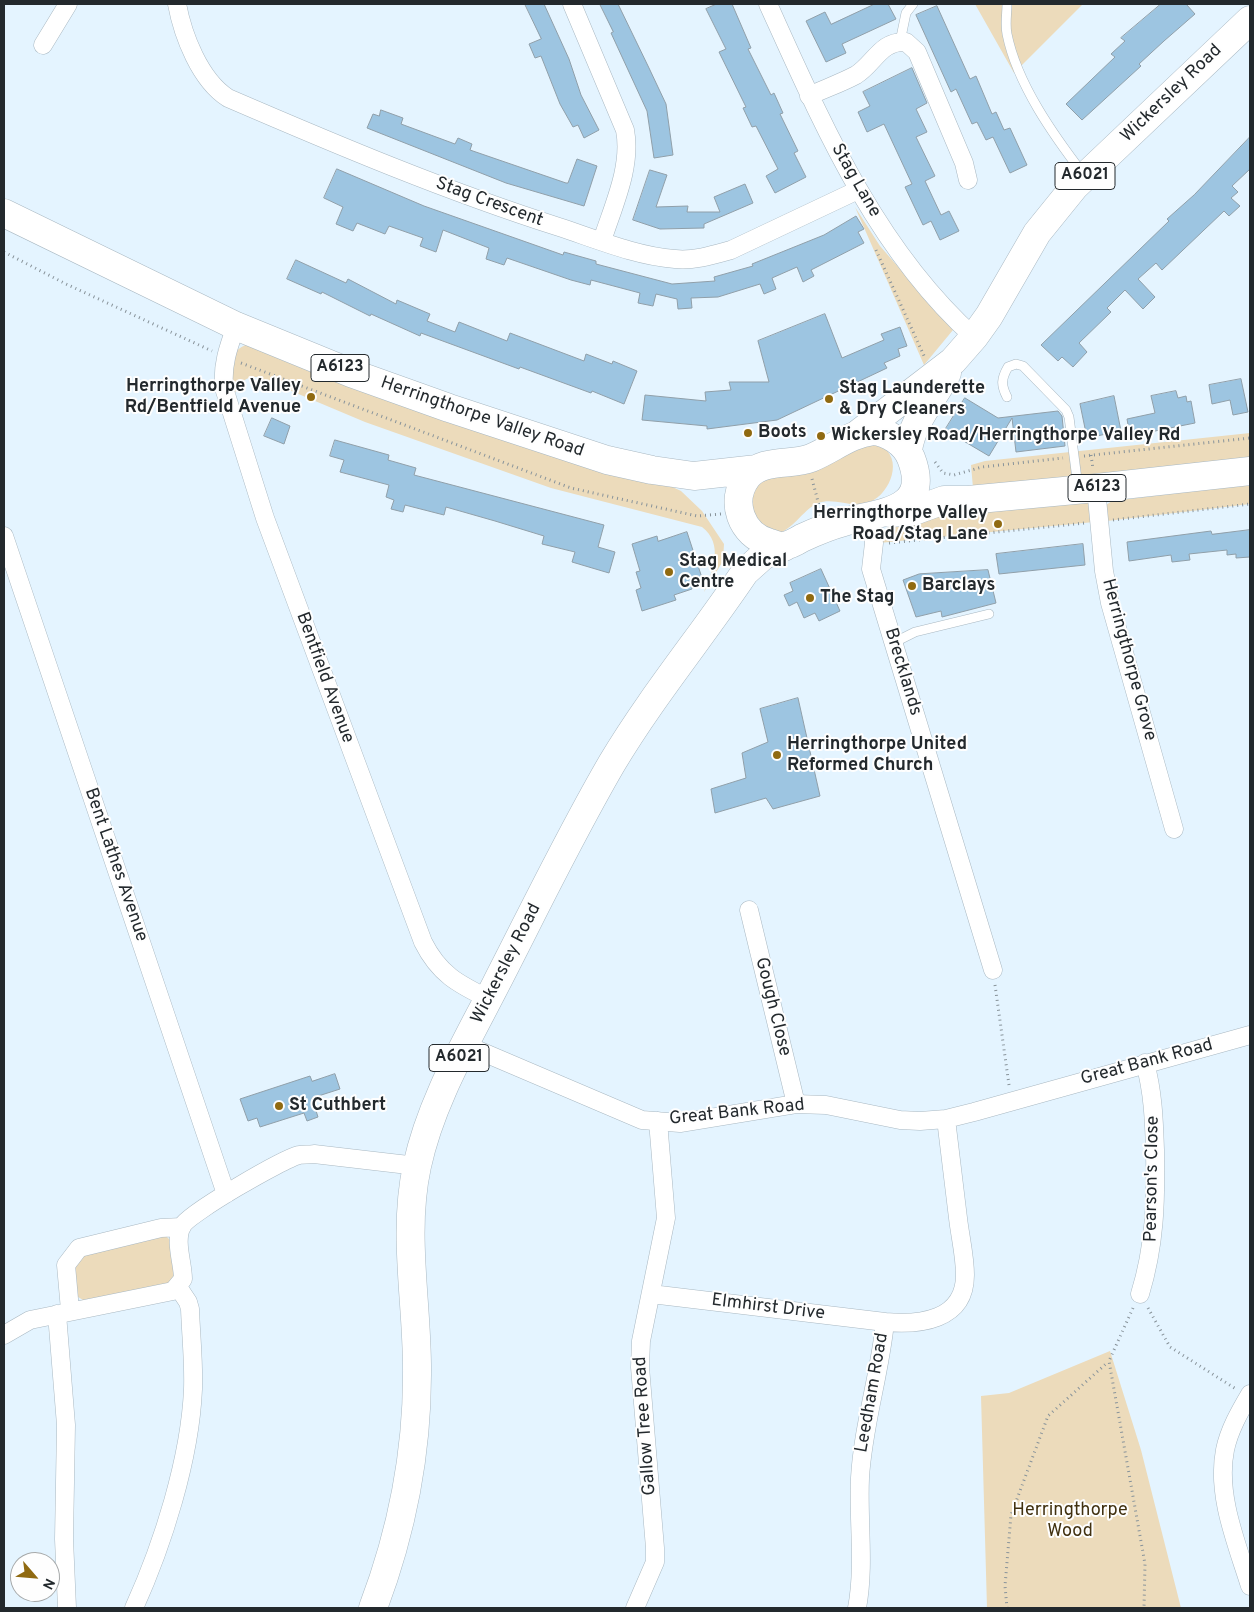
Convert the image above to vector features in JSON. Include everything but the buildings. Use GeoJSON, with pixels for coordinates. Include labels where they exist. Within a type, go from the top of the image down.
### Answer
{"type":"FeatureCollection","features":[{"type":"Feature","properties":{"kind":"main road","name":"Wickersley Road"},"geometry":{"type":"LineString","coordinates":[[859,432],[944,369],[974,337],[1037,233],[1054,210],[1085,176],[1250,20]]}},
{"type":"Feature","properties":{"kind":"main road","name":"Herringthorpe Valley Road"},"geometry":{"type":"LineString","coordinates":[[4,213],[236,326],[351,373],[552,443],[607,460],[694,476],[757,468]]}},
{"type":"Feature","properties":{"kind":"main road","name":"Wickersley Road"},"geometry":{"type":"LineString","coordinates":[[919,460],[909,439],[944,369]]}},
{"type":"Feature","properties":{"kind":"main road","name":"A6021"},"geometry":{"type":"LineString","coordinates":[[757,468],[810,458],[859,432],[884,432],[919,460],[915,485],[910,498],[904,504],[876,516],[827,528],[784,546]]}},
{"type":"Feature","properties":{"kind":"main road"},"geometry":{"type":"LineString","coordinates":[[919,460],[944,500]]}},
{"type":"Feature","properties":{"kind":"main road"},"geometry":{"type":"LineString","coordinates":[[745,572],[746,544],[738,500],[747,478],[757,468]]}},
{"type":"Feature","properties":{"kind":"main road","name":"A6123"},"geometry":{"type":"LineString","coordinates":[[876,516],[914,510],[944,500],[968,500],[1087,489],[1250,471]]}},
{"type":"Feature","properties":{"kind":"main road","name":"Herringthorpe Valley Road"},"geometry":{"type":"LineString","coordinates":[[694,476],[715,489],[740,517]]}},
{"type":"Feature","properties":{"kind":"main road"},"geometry":{"type":"LineString","coordinates":[[740,517],[751,533],[760,540],[784,546]]}},
{"type":"Feature","properties":{"kind":"main road","name":"Wickersley Road"},"geometry":{"type":"LineString","coordinates":[[373,1608],[397,1532],[409,1475],[416,1424],[418,1374],[411,1233],[417,1166],[441,1092],[551,876],[612,763],[745,572],[764,554],[784,546]]}},
{"type":"Feature","properties":{"kind":"street"},"geometry":{"type":"LineString","coordinates":[[43,45],[68,4]]}},
{"type":"Feature","properties":{"kind":"street","name":"Stag Crescent"},"geometry":{"type":"LineString","coordinates":[[177,4],[198,64],[208,80],[228,98],[495,207],[602,241],[676,259],[713,255],[731,250],[858,190]]}},
{"type":"Feature","properties":{"kind":"street"},"geometry":{"type":"LineString","coordinates":[[572,4],[626,130],[628,143],[627,160],[602,241]]}},
{"type":"Feature","properties":{"kind":"street","name":"Stag Lane"},"geometry":{"type":"LineString","coordinates":[[768,4],[809,96],[858,190],[921,282],[950,315],[974,337]]}},
{"type":"Feature","properties":{"kind":"street"},"geometry":{"type":"LineString","coordinates":[[809,96],[855,75],[866,68],[881,50],[891,44],[906,42],[917,52],[964,163],[968,180]]}},
{"type":"Feature","properties":{"kind":"street","name":"Bentfield Avenue"},"geometry":{"type":"LineString","coordinates":[[236,326],[224,357],[222,372],[224,388],[265,518],[423,942],[432,960],[446,975],[489,999]]}},
{"type":"Feature","properties":{"kind":"street","name":"Herringthorpe Grove"},"geometry":{"type":"LineString","coordinates":[[1087,489],[1101,522],[1104,571],[1110,602],[1174,829]]}},
{"type":"Feature","properties":{"kind":"street","name":"Brecklands"},"geometry":{"type":"LineString","coordinates":[[876,516],[871,569],[992,970]]}},
{"type":"Feature","properties":{"kind":"street","name":"Bent Lathes Avenue"},"geometry":{"type":"LineString","coordinates":[[4,536],[226,1194]]}},
{"type":"Feature","properties":{"kind":"street","name":"Gough Close"},"geometry":{"type":"LineString","coordinates":[[749,910],[796,1104]]}},
{"type":"Feature","properties":{"kind":"street","name":"Great Bank Road"},"geometry":{"type":"LineString","coordinates":[[466,1045],[642,1120],[680,1122],[796,1104],[826,1106],[900,1120],[920,1121],[946,1119],[1250,1035]]}},
{"type":"Feature","properties":{"kind":"street","name":"Pearson's Close"},"geometry":{"type":"LineString","coordinates":[[1140,1294],[1150,1261],[1155,1209],[1154,1102],[1146,1063]]}},
{"type":"Feature","properties":{"kind":"street","name":"Leedham Road"},"geometry":{"type":"LineString","coordinates":[[856,1608],[860,1588],[860,1477],[864,1438],[885,1322],[911,1324],[936,1319],[948,1311],[962,1290],[965,1276],[946,1119]]}},
{"type":"Feature","properties":{"kind":"street","name":"Gallow Tree Road"},"geometry":{"type":"LineString","coordinates":[[640,1606],[655,1562],[640,1366],[642,1341],[666,1218],[658,1121]]}},
{"type":"Feature","properties":{"kind":"street"},"geometry":{"type":"LineString","coordinates":[[4,1335],[30,1320],[166,1294],[178,1287],[183,1279],[179,1242],[182,1227],[188,1220],[226,1194],[299,1155],[314,1154],[417,1166]]}},
{"type":"Feature","properties":{"kind":"street"},"geometry":{"type":"LineString","coordinates":[[68,1608],[64,1540],[66,1425],[64,1312],[66,1265],[80,1248],[160,1228],[182,1227]]}},
{"type":"Feature","properties":{"kind":"street"},"geometry":{"type":"LineString","coordinates":[[134,1608],[161,1540],[186,1446],[193,1389],[190,1319],[188,1302],[178,1287]]}},
{"type":"Feature","properties":{"kind":"street","name":"Elmhirst Drive"},"geometry":{"type":"LineString","coordinates":[[651,1294],[885,1322]]}},
{"type":"Feature","properties":{"kind":"street"},"geometry":{"type":"LineString","coordinates":[[1249,1396],[1232,1428],[1225,1450],[1223,1472],[1230,1519],[1250,1586]]}},
{"type":"Feature","properties":{"kind":"lane"},"geometry":{"type":"LineString","coordinates":[[900,42],[906,13],[913,4]]}},
{"type":"Feature","properties":{"kind":"lane"},"geometry":{"type":"LineString","coordinates":[[1007,4],[1006,33],[1029,90],[1061,144],[1085,176]]}},
{"type":"Feature","properties":{"kind":"lane"},"geometry":{"type":"LineString","coordinates":[[1007,397],[1002,386],[1002,378],[1008,367],[1016,364],[1023,366],[1066,410],[1069,416],[1074,457],[1087,489]]}},
{"type":"Feature","properties":{"kind":"lane"},"geometry":{"type":"LineString","coordinates":[[893,643],[915,632],[989,614]]}},
{"type":"Feature","properties":{"kind":"path"},"geometry":{"type":"LineString","coordinates":[[874,246],[944,369]]}},
{"type":"Feature","properties":{"kind":"path"},"geometry":{"type":"LineString","coordinates":[[4,252],[66,284],[224,357],[571,488],[697,516],[740,517]]}},
{"type":"Feature","properties":{"kind":"path"},"geometry":{"type":"LineString","coordinates":[[919,460],[944,473],[954,475],[982,466],[1250,438]]}},
{"type":"Feature","properties":{"kind":"path"},"geometry":{"type":"LineString","coordinates":[[810,458],[810,472],[827,528]]}},
{"type":"Feature","properties":{"kind":"path"},"geometry":{"type":"LineString","coordinates":[[874,544],[1101,522],[1250,504]]}},
{"type":"Feature","properties":{"kind":"path"},"geometry":{"type":"LineString","coordinates":[[992,970],[1011,1101]]}},
{"type":"Feature","properties":{"kind":"path"},"geometry":{"type":"LineString","coordinates":[[1007,1608],[1005,1586],[1011,1515],[1048,1416],[1109,1361],[1116,1342],[1140,1294]]}},
{"type":"Feature","properties":{"kind":"path"},"geometry":{"type":"LineString","coordinates":[[1140,1294],[1170,1347],[1249,1396]]}},
{"type":"Feature","properties":{"kind":"path"},"geometry":{"type":"LineString","coordinates":[[1109,1361],[1145,1564],[1144,1608]]}},
{"type":"Feature","properties":{"kind":"green space"},"geometry":{"type":"Polygon","coordinates":[[[975,4],[1083,4],[1014,73],[975,4]]]}},
{"type":"Feature","properties":{"kind":"green space"},"geometry":{"type":"Polygon","coordinates":[[[855,207],[880,246],[953,330],[924,365],[855,207]]]}},
{"type":"Feature","properties":{"kind":"green space"},"geometry":{"type":"Polygon","coordinates":[[[250,343],[660,481],[681,491],[702,511],[724,544],[723,561],[704,592],[711,575],[715,549],[709,534],[702,527],[551,488],[365,422],[258,377],[244,381],[235,393],[230,377],[230,363],[236,352],[250,343]]]}},
{"type":"Feature","properties":{"kind":"green space"},"geometry":{"type":"Polygon","coordinates":[[[1250,433],[1250,458],[973,488],[971,465],[985,461],[1250,433]]]}},
{"type":"Feature","properties":{"kind":"green space"},"geometry":{"type":"Polygon","coordinates":[[[870,443],[884,448],[890,454],[893,462],[891,479],[881,494],[874,500],[861,504],[830,501],[818,503],[787,529],[775,534],[754,518],[750,490],[764,479],[870,443]]]}},
{"type":"Feature","properties":{"kind":"green space"},"geometry":{"type":"Polygon","coordinates":[[[1250,484],[1250,504],[1107,521],[1106,505],[1112,501],[1250,484]]]}},
{"type":"Feature","properties":{"kind":"green space"},"geometry":{"type":"Polygon","coordinates":[[[1081,500],[1088,503],[1094,522],[879,543],[883,532],[889,526],[932,515],[1081,500]]]}},
{"type":"Feature","properties":{"kind":"green space"},"geometry":{"type":"Polygon","coordinates":[[[164,1234],[170,1240],[176,1278],[172,1284],[86,1302],[75,1295],[72,1266],[81,1255],[164,1234]]]}},
{"type":"Feature","properties":{"kind":"green space","name":"Herringthorpe Wood"},"geometry":{"type":"Polygon","coordinates":[[[1110,1351],[1141,1450],[1181,1608],[987,1608],[981,1396],[1009,1393],[1110,1351]]]}},
{"type":"Feature","properties":{"kind":"place","name":"Herringthorpe Valley Rd/Bentfield Avenue"},"geometry":{"type":"Point","coordinates":[311,397]}},
{"type":"Feature","properties":{"kind":"place","name":"Stag Launderette & Dry Cleaners"},"geometry":{"type":"Point","coordinates":[829,399]}},
{"type":"Feature","properties":{"kind":"place","name":"Boots"},"geometry":{"type":"Point","coordinates":[748,433]}},
{"type":"Feature","properties":{"kind":"place","name":"Wickersley Road/Herringthorpe Valley Rd"},"geometry":{"type":"Point","coordinates":[821,436]}},
{"type":"Feature","properties":{"kind":"place","name":"Herringthorpe Valley Road/Stag Lane"},"geometry":{"type":"Point","coordinates":[998,524]}},
{"type":"Feature","properties":{"kind":"place","name":"Stag Medical Centre"},"geometry":{"type":"Point","coordinates":[669,572]}},
{"type":"Feature","properties":{"kind":"place","name":"Barclays"},"geometry":{"type":"Point","coordinates":[912,586]}},
{"type":"Feature","properties":{"kind":"place","name":"The Stag"},"geometry":{"type":"Point","coordinates":[810,598]}},
{"type":"Feature","properties":{"kind":"place","name":"Herringthorpe United Reformed Church"},"geometry":{"type":"Point","coordinates":[777,755]}},
{"type":"Feature","properties":{"kind":"place","name":"St Cuthbert"},"geometry":{"type":"Point","coordinates":[279,1106]}}]}
